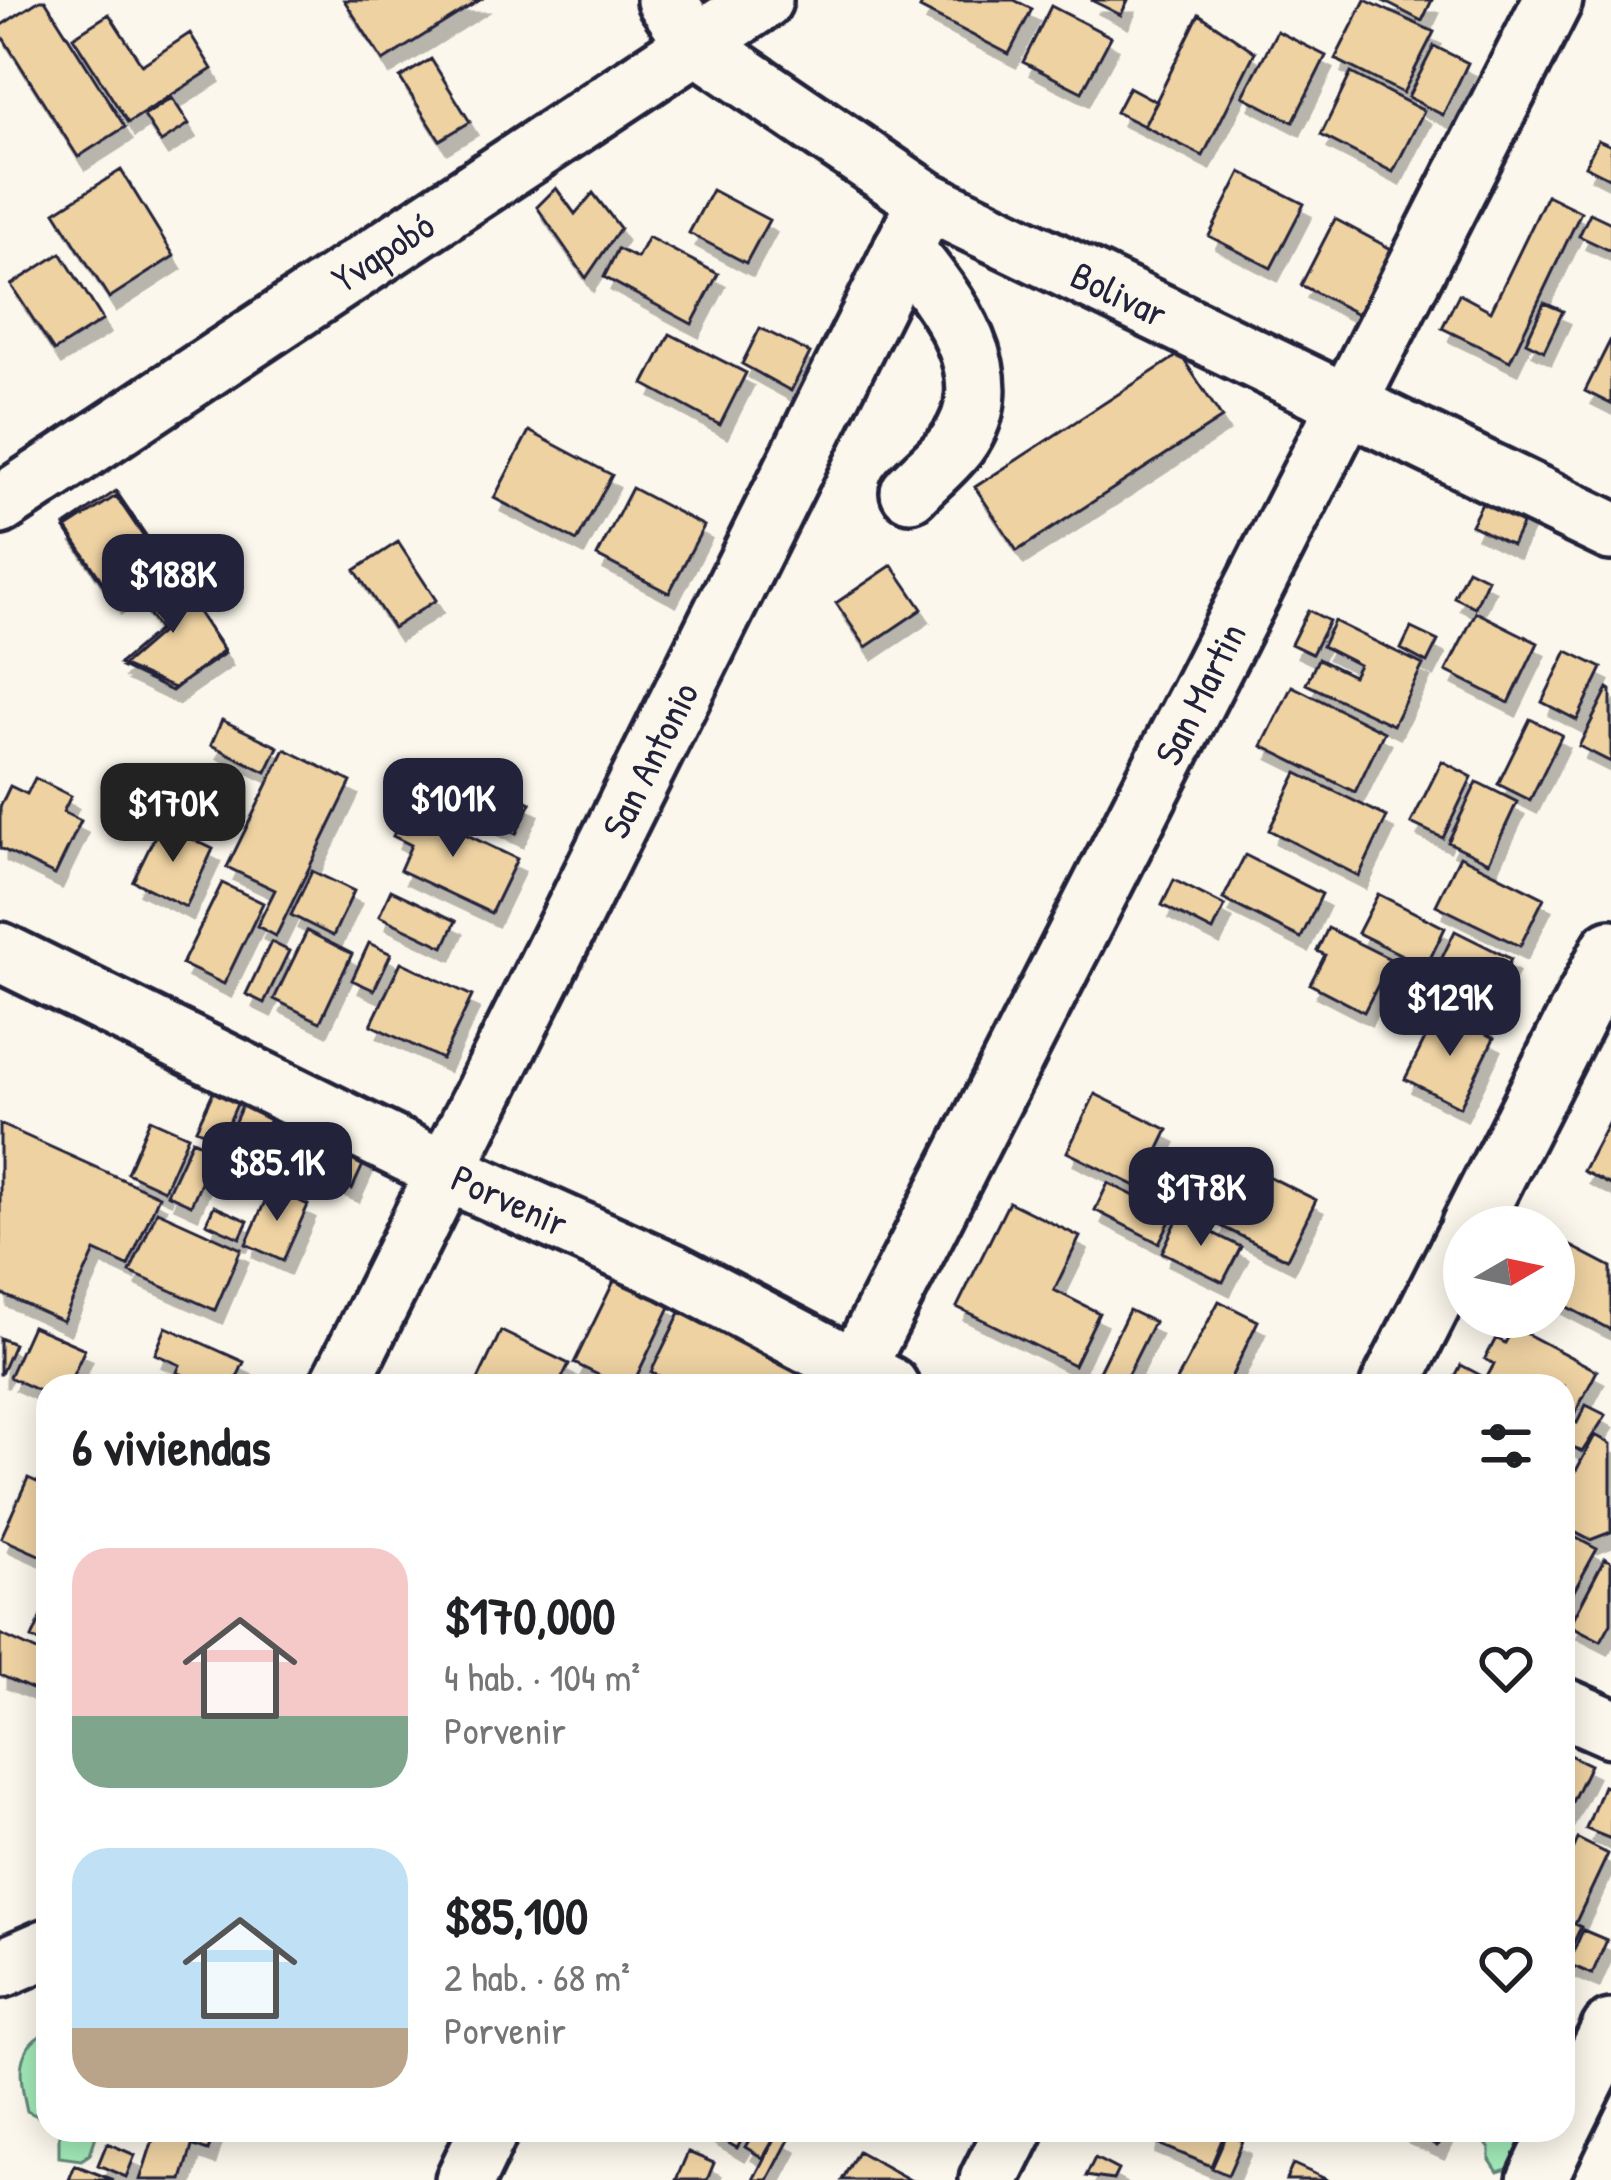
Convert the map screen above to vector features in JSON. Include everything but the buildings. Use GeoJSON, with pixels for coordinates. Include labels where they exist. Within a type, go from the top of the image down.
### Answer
{"type":"FeatureCollection","features":[{"type":"Feature","properties":{"kind":"street","name":"Yvapobó"},"geometry":{"type":"LineString","coordinates":[[0,505],[681,22],[763,0]]}},
{"type":"Feature","properties":{"kind":"street","name":"San Martin"},"geometry":{"type":"LineString","coordinates":[[867,1374],[1552,0]]}},
{"type":"Feature","properties":{"kind":"street","name":"Bolivar"},"geometry":{"type":"LineString","coordinates":[[681,22],[915,224],[1349,406],[1611,531]]}},
{"type":"Feature","properties":{"kind":"street"},"geometry":{"type":"LineString","coordinates":[[910,492],[959,441],[975,399],[972,354],[938,291],[915,224]]}},
{"type":"Feature","properties":{"kind":"street","name":"San Antonio"},"geometry":{"type":"LineString","coordinates":[[345,1374],[915,224]]}},
{"type":"Feature","properties":{"kind":"street"},"geometry":{"type":"LineString","coordinates":[[1481,1206],[1611,949]]}},
{"type":"Feature","properties":{"kind":"street","name":"Porvenir"},"geometry":{"type":"LineString","coordinates":[[1,956],[443,1170],[671,1272],[853,1374]]}},
{"type":"Feature","properties":{"kind":"street"},"geometry":{"type":"LineString","coordinates":[[1396,1374],[1443,1281]]}},
{"type":"Feature","properties":{"kind":"street"},"geometry":{"type":"LineString","coordinates":[[1575,1712],[1611,1728]]}},
{"type":"Feature","properties":{"kind":"street"},"geometry":{"type":"LineString","coordinates":[[1575,2102],[1611,2029]]}},
{"type":"Feature","properties":{"kind":"street"},"geometry":{"type":"LineString","coordinates":[[465,2180],[483,2142]]}},
{"type":"Feature","properties":{"kind":"street"},"geometry":{"type":"LineString","coordinates":[[989,2180],[1008,2142]]}},
{"type":"Feature","properties":{"kind":"street"},"geometry":{"type":"LineString","coordinates":[[1537,2180],[1555,2142]]}},
{"type":"Feature","properties":{"kind":"green space"},"geometry":{"type":"Polygon","coordinates":[[[36,2039],[36,2115],[27,2111],[21,2080],[22,2061],[36,2039]]]}},
{"type":"Feature","properties":{"kind":"green space"},"geometry":{"type":"Polygon","coordinates":[[[59,2142],[94,2142],[82,2160],[59,2157],[59,2142]]]}},
{"type":"Feature","properties":{"kind":"green space"},"geometry":{"type":"Polygon","coordinates":[[[1485,2142],[1529,2142],[1522,2164],[1498,2172],[1490,2160],[1485,2142]]]}}]}
